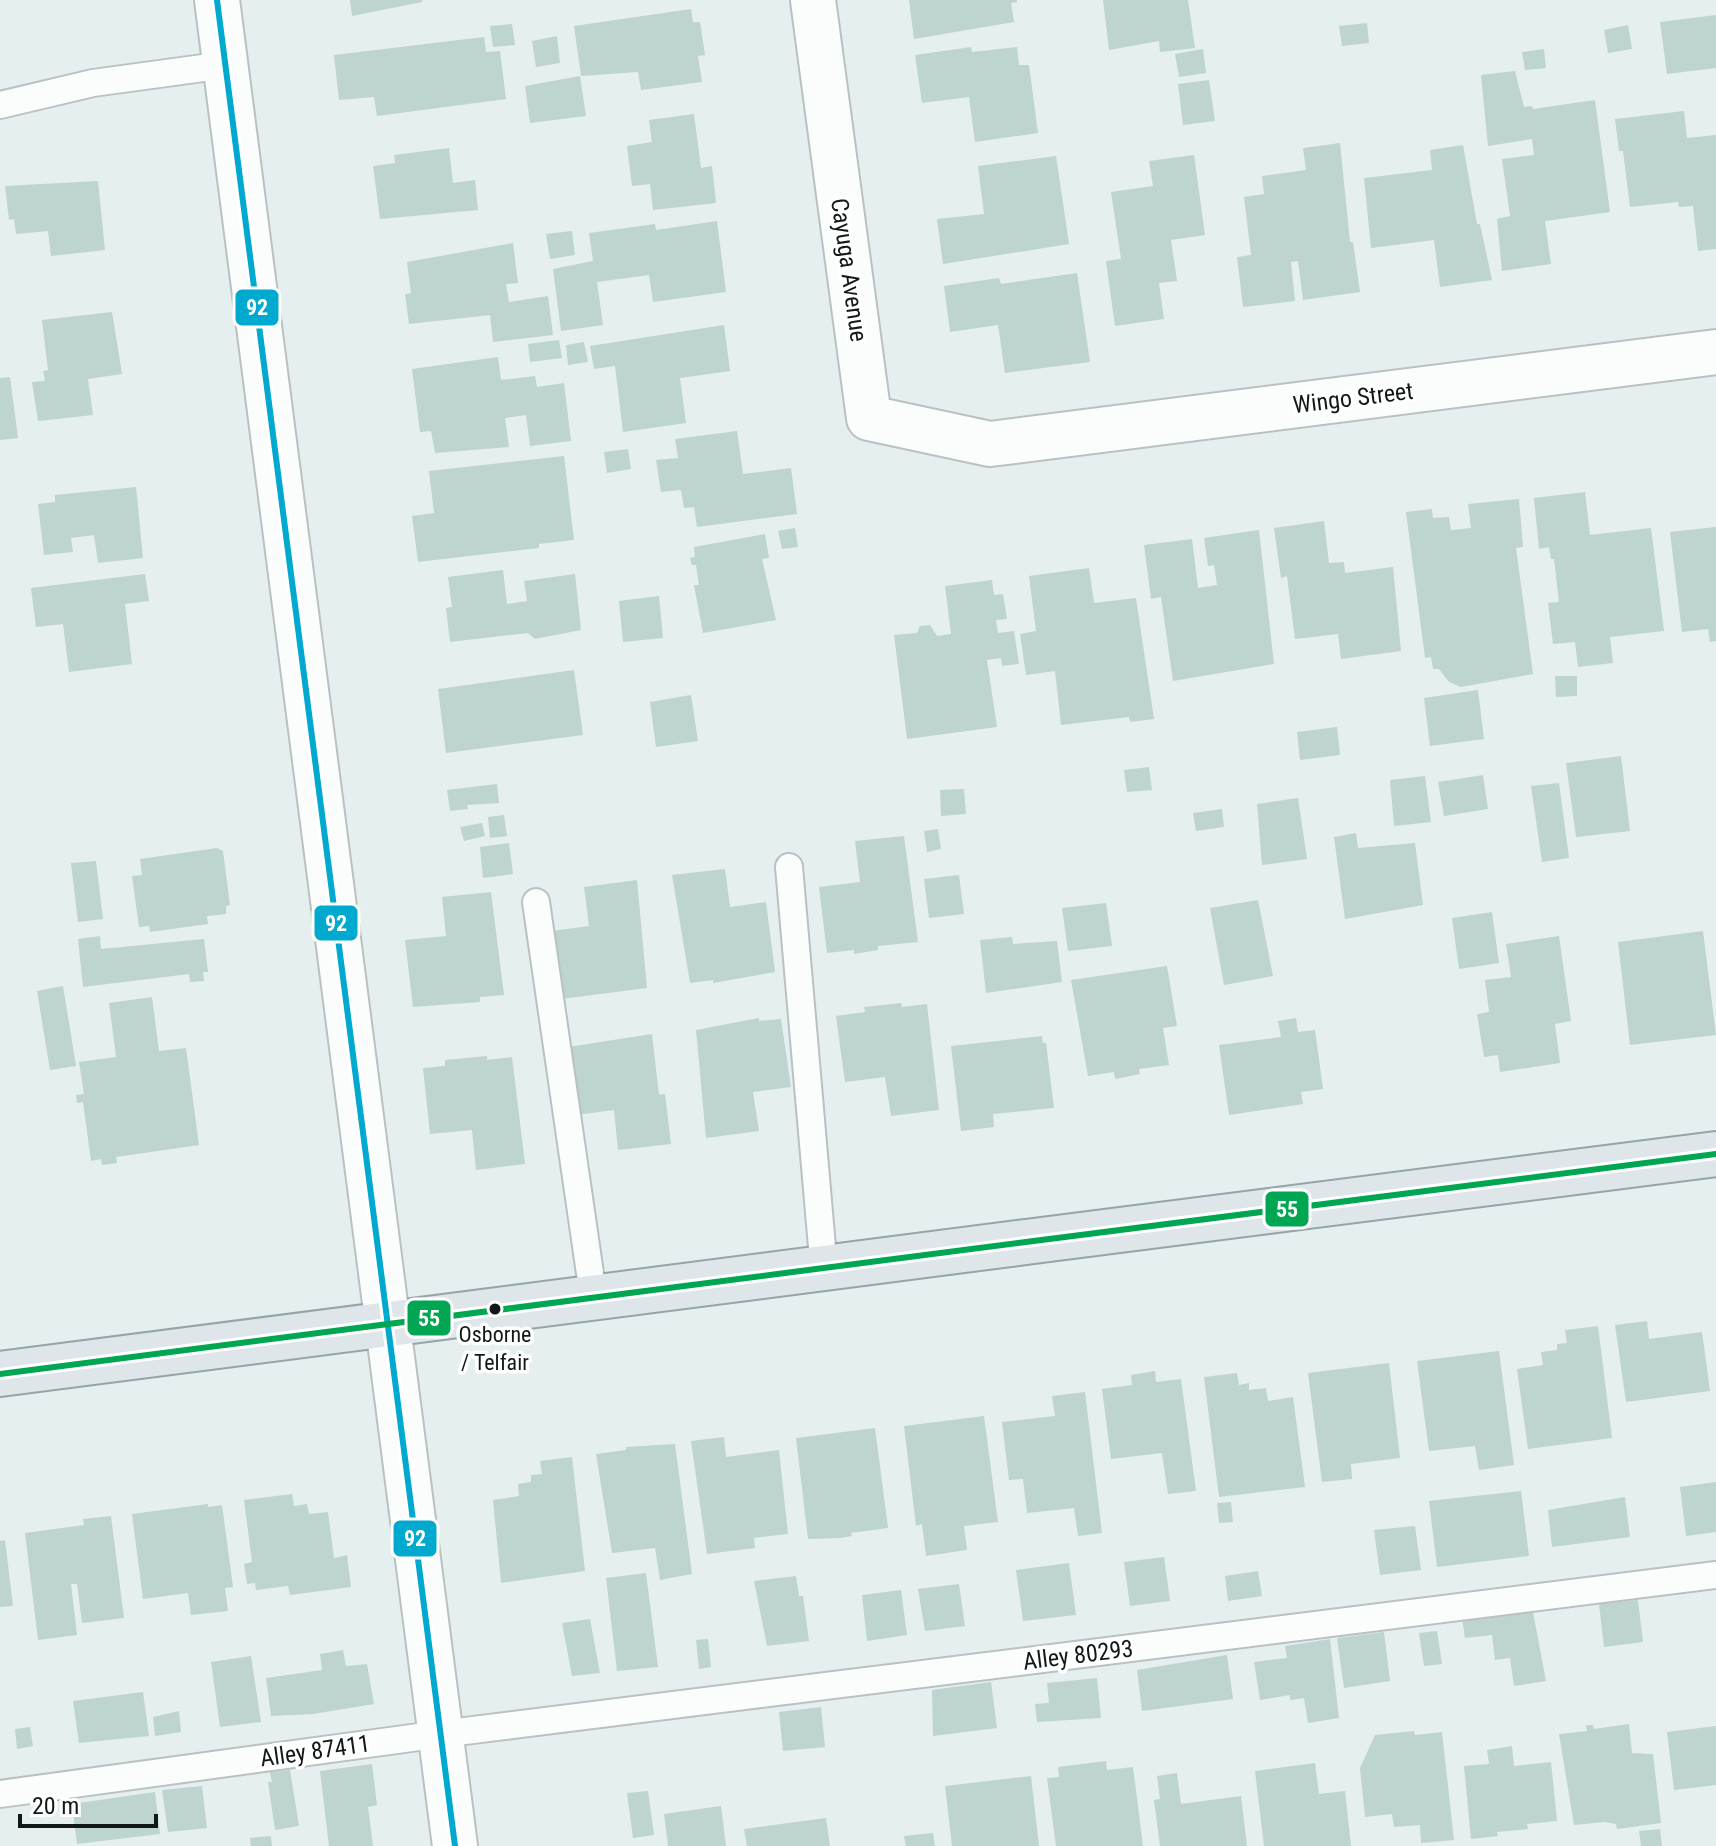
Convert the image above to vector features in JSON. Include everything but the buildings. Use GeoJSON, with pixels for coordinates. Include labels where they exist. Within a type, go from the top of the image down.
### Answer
{"type":"FeatureCollection","features":[{"type":"Feature","properties":{"kind":"main road"},"geometry":{"type":"LineString","coordinates":[[0,1374],[593,1294],[824,1270],[1716,1154]]}},
{"type":"Feature","properties":{"kind":"street"},"geometry":{"type":"LineString","coordinates":[[217,0],[455,1846]]}},
{"type":"Feature","properties":{"kind":"street","name":"Cayuga Avenue"},"geometry":{"type":"LineString","coordinates":[[813,0],[869,418],[990,444]]}},
{"type":"Feature","properties":{"kind":"street","name":"Wingo Street"},"geometry":{"type":"LineString","coordinates":[[990,444],[1716,352]]}},
{"type":"Feature","properties":{"kind":"lane"},"geometry":{"type":"LineString","coordinates":[[0,105],[93,83],[225,65]]}},
{"type":"Feature","properties":{"kind":"lane"},"geometry":{"type":"LineString","coordinates":[[789,867],[824,1270]]}},
{"type":"Feature","properties":{"kind":"lane"},"geometry":{"type":"LineString","coordinates":[[536,902],[593,1294]]}},
{"type":"Feature","properties":{"kind":"lane","name":"Alley 80293"},"geometry":{"type":"LineString","coordinates":[[441,1734],[1716,1575]]}},
{"type":"Feature","properties":{"kind":"lane","name":"Alley 87411"},"geometry":{"type":"LineString","coordinates":[[0,1794],[441,1734]]}},
{"type":"Feature","properties":{"kind":"transit line","name":"92"},"geometry":{"type":"LineString","coordinates":[[217,0],[455,1846]]}},
{"type":"Feature","properties":{"kind":"transit line","name":"55"},"geometry":{"type":"LineString","coordinates":[[0,1374],[1716,1154]]}},
{"type":"Feature","properties":{"kind":"place","name":"Osborne / Telfair"},"geometry":{"type":"Point","coordinates":[495,1309]}}]}
